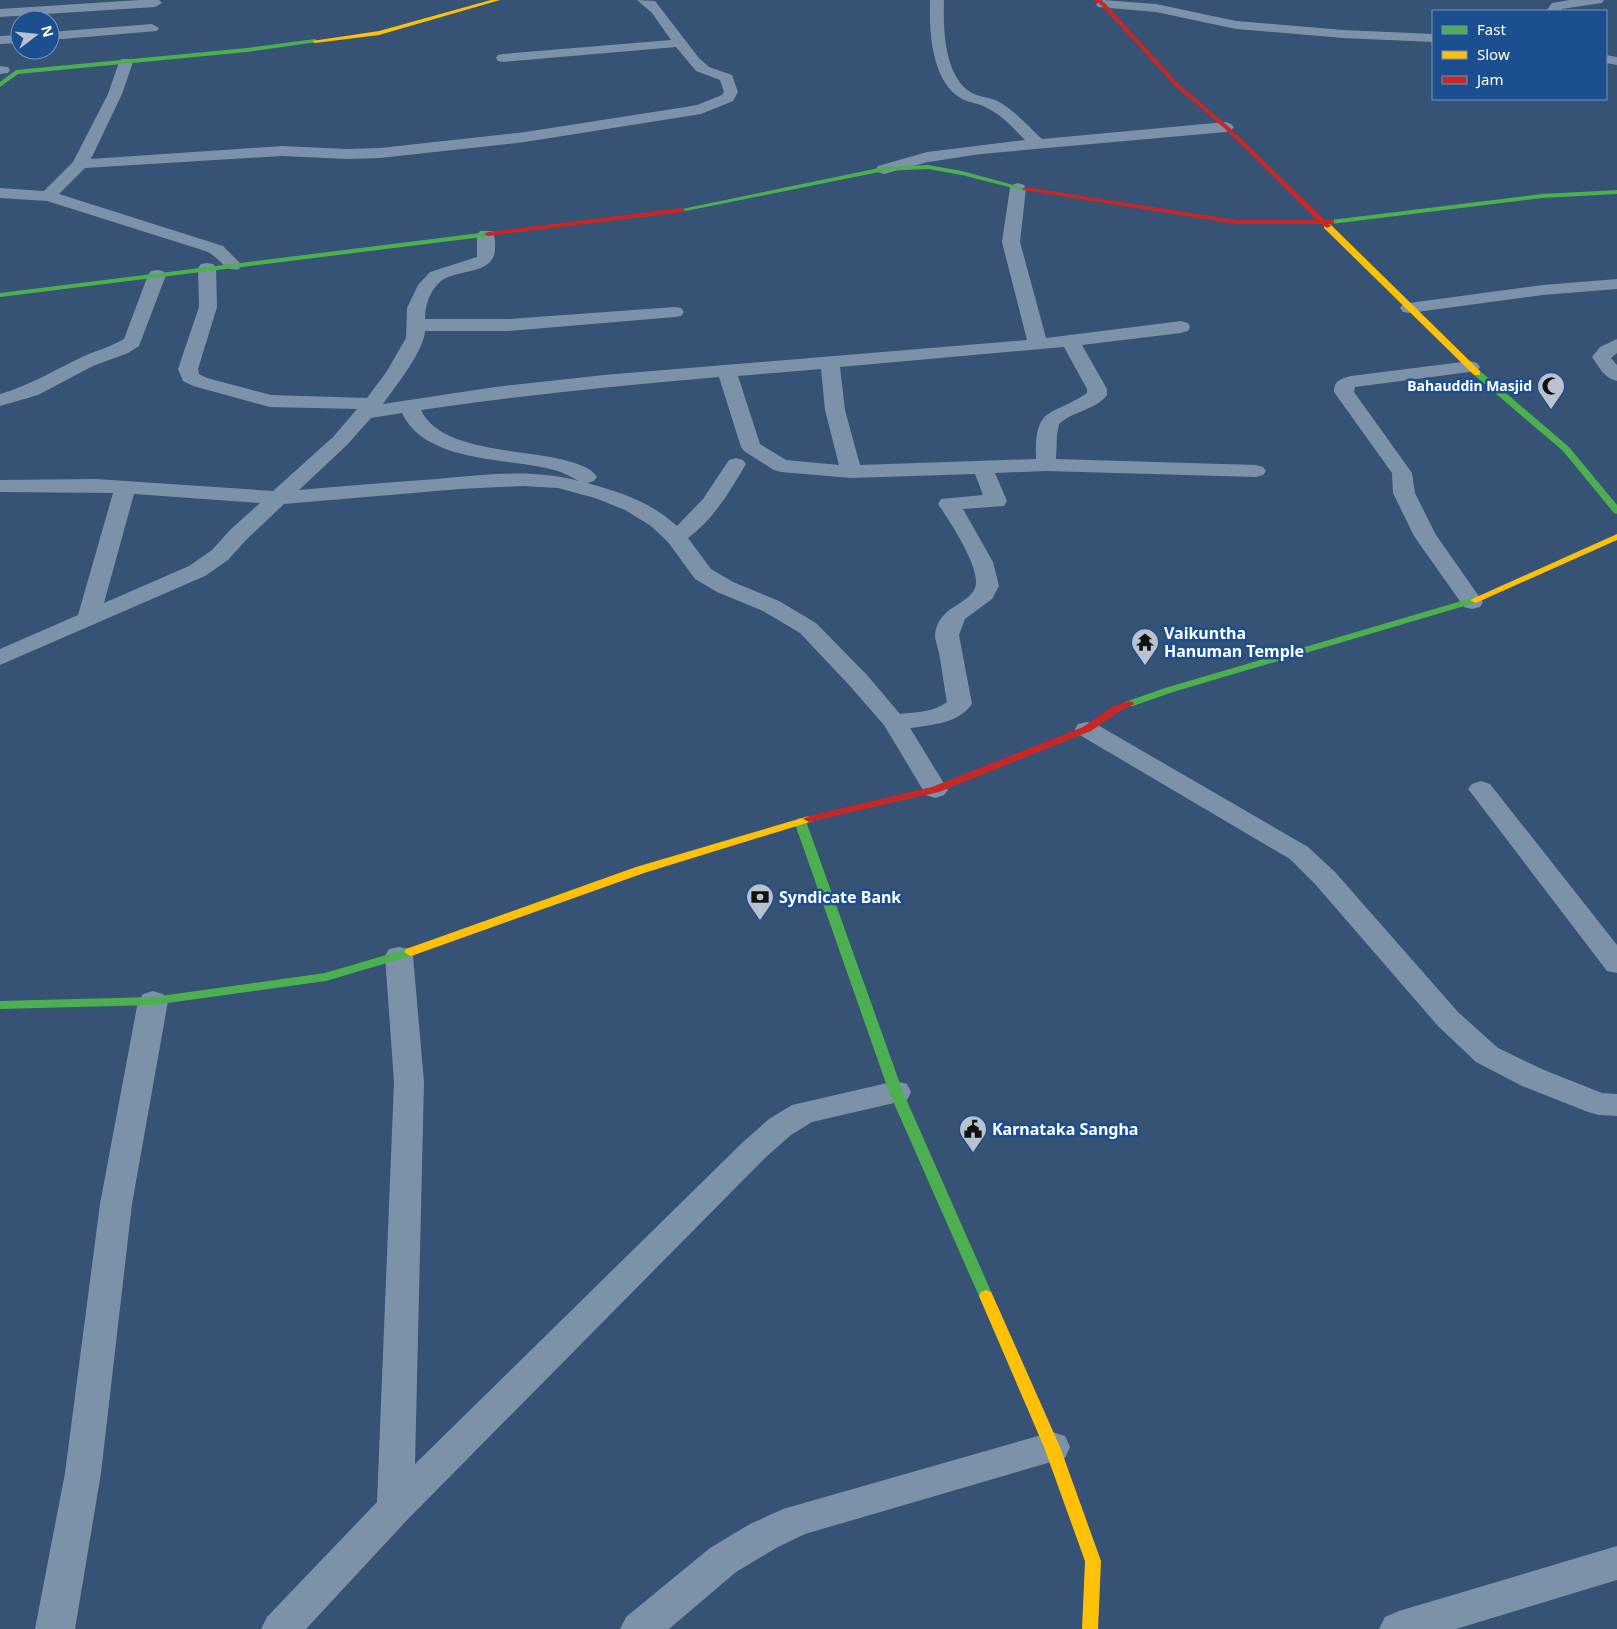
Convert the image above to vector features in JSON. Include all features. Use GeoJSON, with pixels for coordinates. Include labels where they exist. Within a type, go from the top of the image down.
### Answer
{"type":"FeatureCollection","features":[{"type":"Feature","properties":{"kind":"street"},"geometry":{"type":"LineString","coordinates":[[0,85],[5,70],[126,62],[247,50],[379,33],[497,0]]}},
{"type":"Feature","properties":{"kind":"street"},"geometry":{"type":"LineString","coordinates":[[80,164],[282,151],[347,154],[380,153],[573,130],[701,109],[728,98],[730,92],[727,78],[702,68],[679,43],[655,7],[644,0]]}},
{"type":"Feature","properties":{"kind":"street"},"geometry":{"type":"LineString","coordinates":[[937,0],[937,40],[940,54],[956,88],[966,96],[999,108],[1037,143]]}},
{"type":"Feature","properties":{"kind":"street"},"geometry":{"type":"LineString","coordinates":[[1554,10],[1557,6],[1597,0]]}},
{"type":"Feature","properties":{"kind":"street"},"geometry":{"type":"LineString","coordinates":[[1099,2],[1139,6],[1236,25],[1344,34],[1432,38]]}},
{"type":"Feature","properties":{"kind":"street"},"geometry":{"type":"LineString","coordinates":[[1099,2],[1178,86],[1226,128],[1470,368],[1566,449],[1617,511]]}},
{"type":"Feature","properties":{"kind":"street"},"geometry":{"type":"LineString","coordinates":[[60,11],[158,8],[60,21]]}},
{"type":"Feature","properties":{"kind":"street"},"geometry":{"type":"LineString","coordinates":[[60,35],[152,28]]}},
{"type":"Feature","properties":{"kind":"street"},"geometry":{"type":"LineString","coordinates":[[503,58],[679,43]]}},
{"type":"Feature","properties":{"kind":"street"},"geometry":{"type":"LineString","coordinates":[[48,196],[80,164],[115,94],[126,62]]}},
{"type":"Feature","properties":{"kind":"street"},"geometry":{"type":"LineString","coordinates":[[0,295],[207,268],[667,213],[884,169],[927,157],[1037,143],[1226,128]]}},
{"type":"Feature","properties":{"kind":"street"},"geometry":{"type":"LineString","coordinates":[[884,169],[928,167],[962,173],[1018,188],[1236,222],[1323,223],[1542,196],[1617,192]]}},
{"type":"Feature","properties":{"kind":"street"},"geometry":{"type":"LineString","coordinates":[[1018,188],[1011,242],[1038,345]]}},
{"type":"Feature","properties":{"kind":"street"},"geometry":{"type":"LineString","coordinates":[[0,193],[48,196],[202,244],[217,250],[233,265]]}},
{"type":"Feature","properties":{"kind":"street"},"geometry":{"type":"LineString","coordinates":[[0,658],[197,571],[220,555],[238,535],[340,441],[369,409],[396,372],[415,338],[416,308],[424,289],[436,276],[484,260],[487,254],[486,235]]}},
{"type":"Feature","properties":{"kind":"street"},"geometry":{"type":"LineString","coordinates":[[207,268],[208,307],[188,369],[190,377],[254,399],[369,409],[409,407],[495,393],[604,381],[1038,345],[1180,327]]}},
{"type":"Feature","properties":{"kind":"street"},"geometry":{"type":"LineString","coordinates":[[0,400],[31,391],[86,362],[121,350],[132,342],[156,275]]}},
{"type":"Feature","properties":{"kind":"street"},"geometry":{"type":"LineString","coordinates":[[1409,308],[1543,290],[1617,284]]}},
{"type":"Feature","properties":{"kind":"street"},"geometry":{"type":"LineString","coordinates":[[416,325],[509,325],[674,312]]}},
{"type":"Feature","properties":{"kind":"street"},"geometry":{"type":"LineString","coordinates":[[1046,465],[1048,425],[1056,415],[1089,402],[1097,396],[1097,389],[1070,341]]}},
{"type":"Feature","properties":{"kind":"street"},"geometry":{"type":"LineString","coordinates":[[1617,345],[1601,356],[1608,367],[1617,375]]}},
{"type":"Feature","properties":{"kind":"street"},"geometry":{"type":"LineString","coordinates":[[830,362],[835,410],[850,472]]}},
{"type":"Feature","properties":{"kind":"street"},"geometry":{"type":"LineString","coordinates":[[1470,368],[1351,382],[1344,385],[1344,392],[1402,473],[1404,493],[1425,536],[1472,602]]}},
{"type":"Feature","properties":{"kind":"street"},"geometry":{"type":"LineString","coordinates":[[727,370],[751,447],[781,466],[850,472],[1046,465],[1256,471]]}},
{"type":"Feature","properties":{"kind":"street"},"geometry":{"type":"LineString","coordinates":[[409,407],[418,425],[438,439],[475,450],[536,459],[568,467],[592,480],[602,494]]}},
{"type":"Feature","properties":{"kind":"street"},"geometry":{"type":"LineString","coordinates":[[676,537],[692,526],[706,512],[736,464]]}},
{"type":"Feature","properties":{"kind":"street"},"geometry":{"type":"LineString","coordinates":[[894,722],[946,714],[960,704],[947,635],[948,627],[957,612],[985,593],[988,585],[977,548],[949,504],[996,501],[982,468]]}},
{"type":"Feature","properties":{"kind":"street"},"geometry":{"type":"LineString","coordinates":[[0,486],[96,485],[280,498],[460,483],[523,480],[559,482],[602,494],[633,505],[659,521],[676,537],[703,574],[771,606],[808,628],[858,680],[894,722],[935,790]]}},
{"type":"Feature","properties":{"kind":"street"},"geometry":{"type":"LineString","coordinates":[[89,618],[125,487]]}},
{"type":"Feature","properties":{"kind":"street"},"geometry":{"type":"LineString","coordinates":[[0,1005],[153,1001],[326,977],[399,956],[640,870],[800,821],[935,790],[1087,729],[1116,709],[1169,690],[1472,602],[1617,537]]}},
{"type":"Feature","properties":{"kind":"street"},"geometry":{"type":"LineString","coordinates":[[1087,729],[1299,853],[1325,878],[1448,1019],[1486,1055],[1533,1078],[1591,1101],[1599,1104],[1617,1105]]}},
{"type":"Feature","properties":{"kind":"street"},"geometry":{"type":"LineString","coordinates":[[1481,789],[1617,964]]}},
{"type":"Feature","properties":{"kind":"street"},"geometry":{"type":"LineString","coordinates":[[800,821],[896,1092],[1052,1447],[1093,1561],[1090,1629]]}},
{"type":"Feature","properties":{"kind":"street"},"geometry":{"type":"LineString","coordinates":[[396,1508],[409,1082],[399,956]]}},
{"type":"Feature","properties":{"kind":"street"},"geometry":{"type":"LineString","coordinates":[[55,1629],[83,1473],[116,1204],[153,1001]]}},
{"type":"Feature","properties":{"kind":"street"},"geometry":{"type":"LineString","coordinates":[[281,1629],[396,1508],[747,1157],[780,1127],[803,1113],[896,1092]]}},
{"type":"Feature","properties":{"kind":"street"},"geometry":{"type":"LineString","coordinates":[[640,1629],[723,1560],[763,1536],[796,1520],[1052,1447]]}},
{"type":"Feature","properties":{"kind":"street"},"geometry":{"type":"LineString","coordinates":[[1398,1629],[1617,1563]]}},
{"type":"Feature","properties":{"kind":"traffic: fast"},"geometry":{"type":"LineString","coordinates":[[0,85],[16,72],[247,50],[315,41]]}},
{"type":"Feature","properties":{"kind":"traffic: fast"},"geometry":{"type":"LineString","coordinates":[[681,210],[884,169],[928,167],[962,173],[1025,189]]}},
{"type":"Feature","properties":{"kind":"traffic: fast"},"geometry":{"type":"LineString","coordinates":[[1331,222],[1542,196],[1617,192]]}},
{"type":"Feature","properties":{"kind":"traffic: fast"},"geometry":{"type":"LineString","coordinates":[[0,295],[488,234]]}},
{"type":"Feature","properties":{"kind":"traffic: fast"},"geometry":{"type":"LineString","coordinates":[[1477,373],[1566,449],[1617,511]]}},
{"type":"Feature","properties":{"kind":"traffic: fast"},"geometry":{"type":"LineString","coordinates":[[1129,704],[1169,690],[1475,600]]}},
{"type":"Feature","properties":{"kind":"traffic: fast"},"geometry":{"type":"LineString","coordinates":[[800,821],[896,1092],[986,1296]]}},
{"type":"Feature","properties":{"kind":"traffic: fast"},"geometry":{"type":"LineString","coordinates":[[0,1005],[153,1001],[326,977],[410,952]]}},
{"type":"Feature","properties":{"kind":"traffic: slow"},"geometry":{"type":"LineString","coordinates":[[315,41],[379,33],[497,0]]}},
{"type":"Feature","properties":{"kind":"traffic: slow"},"geometry":{"type":"LineString","coordinates":[[1327,226],[1477,373]]}},
{"type":"Feature","properties":{"kind":"traffic: slow"},"geometry":{"type":"LineString","coordinates":[[1475,600],[1617,537]]}},
{"type":"Feature","properties":{"kind":"traffic: slow"},"geometry":{"type":"LineString","coordinates":[[410,952],[640,870],[809,819]]}},
{"type":"Feature","properties":{"kind":"traffic: slow"},"geometry":{"type":"LineString","coordinates":[[986,1296],[1052,1447],[1093,1561],[1090,1629]]}},
{"type":"Feature","properties":{"kind":"traffic: jam"},"geometry":{"type":"LineString","coordinates":[[1096,0],[1103,4],[1178,86],[1226,127],[1327,226]]}},
{"type":"Feature","properties":{"kind":"traffic: jam"},"geometry":{"type":"LineString","coordinates":[[1025,189],[1236,222],[1331,222]]}},
{"type":"Feature","properties":{"kind":"traffic: jam"},"geometry":{"type":"LineString","coordinates":[[488,234],[681,210]]}},
{"type":"Feature","properties":{"kind":"traffic: jam"},"geometry":{"type":"LineString","coordinates":[[809,819],[935,790],[1087,729],[1116,709],[1129,704]]}},
{"type":"Feature","properties":{"kind":"place","name":"Bahauddin Masjid"},"geometry":{"type":"Point","coordinates":[1551,410]}},
{"type":"Feature","properties":{"kind":"place","name":"Vaikuntha Hanuman Temple"},"geometry":{"type":"Point","coordinates":[1145,666]}},
{"type":"Feature","properties":{"kind":"place","name":"Syndicate Bank"},"geometry":{"type":"Point","coordinates":[760,921]}},
{"type":"Feature","properties":{"kind":"place","name":"Karnataka Sangha"},"geometry":{"type":"Point","coordinates":[973,1153]}}]}
